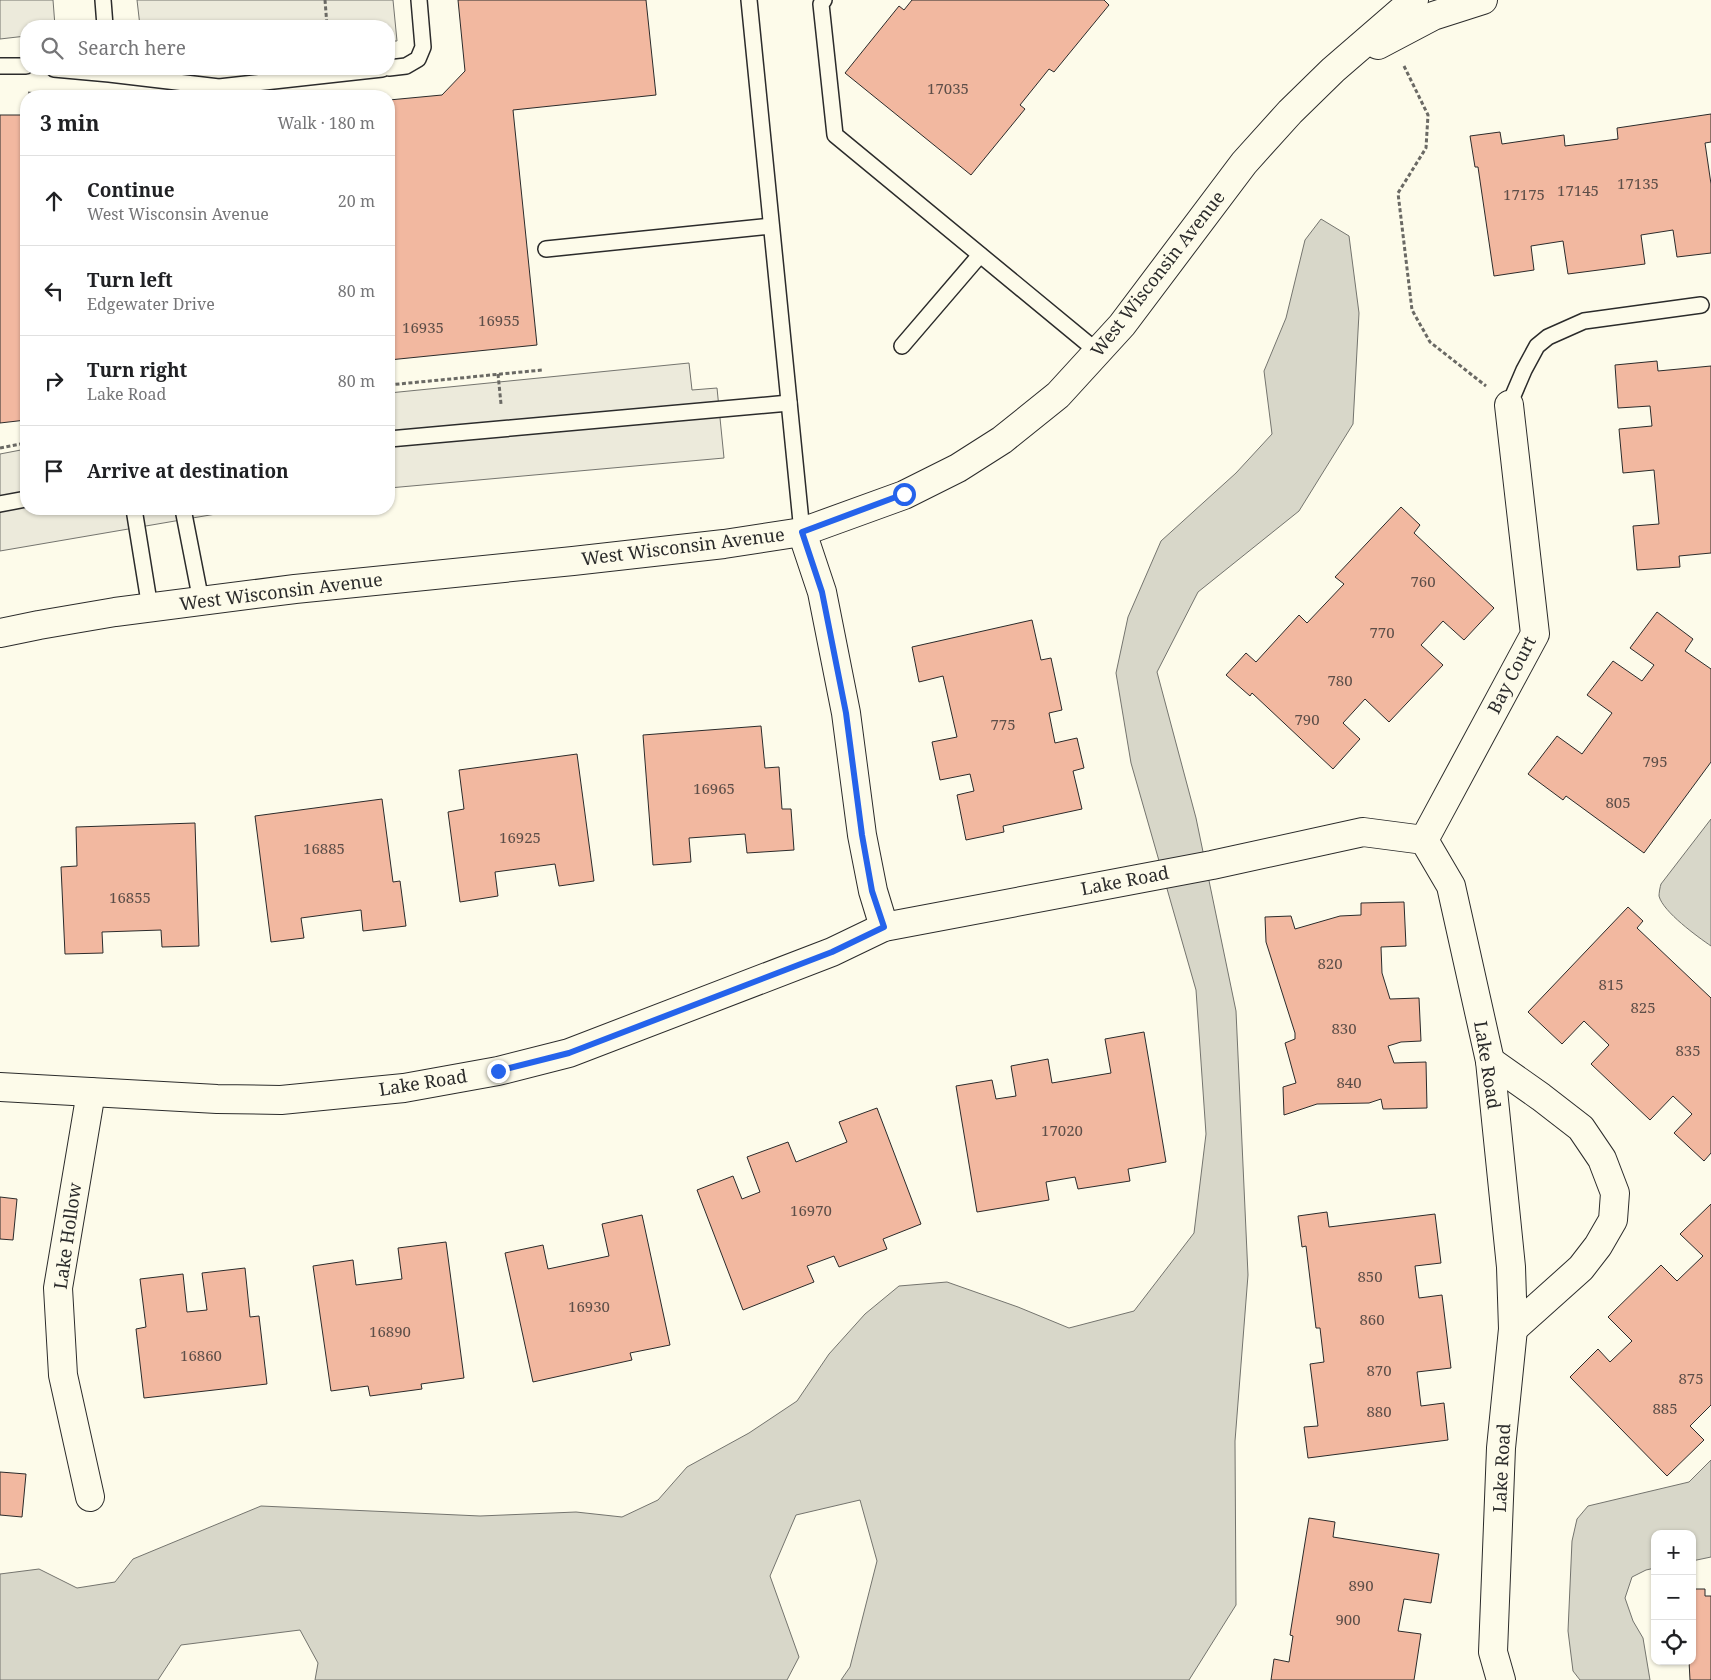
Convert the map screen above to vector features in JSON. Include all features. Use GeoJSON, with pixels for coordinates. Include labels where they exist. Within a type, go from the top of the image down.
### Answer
{"type":"FeatureCollection","features":[{"type":"Feature","properties":{"kind":"street","name":"West Wisconsin Avenue"},"geometry":{"type":"LineString","coordinates":[[1415,6],[1433,16],[1483,0]]}},
{"type":"Feature","properties":{"kind":"street","name":"West Wisconsin Avenue"},"geometry":{"type":"LineString","coordinates":[[1332,70],[1389,40],[1415,6]]}},
{"type":"Feature","properties":{"kind":"street","name":"West Wisconsin Avenue"},"geometry":{"type":"LineString","coordinates":[[0,633],[38,625],[150,608],[295,589],[724,544],[802,532],[904,494],[958,468],[1002,440],[1058,395],[1122,326],[1244,163],[1290,112],[1332,70],[1415,6]]}},
{"type":"Feature","properties":{"kind":"street","name":"Bay Court"},"geometry":{"type":"LineString","coordinates":[[1424,840],[1536,634],[1509,405]]}},
{"type":"Feature","properties":{"kind":"street"},"geometry":{"type":"LineString","coordinates":[[802,532],[822,592],[846,713],[862,835],[872,891],[884,927]]}},
{"type":"Feature","properties":{"kind":"street","name":"Lake Road"},"geometry":{"type":"LineString","coordinates":[[0,1087],[217,1099],[281,1100],[404,1088],[498,1071],[569,1053],[832,952],[884,927],[1212,865],[1364,832],[1424,840],[1451,886],[1490,1061],[1511,1267],[1513,1330],[1501,1448],[1493,1652],[1501,1680]]}},
{"type":"Feature","properties":{"kind":"street"},"geometry":{"type":"LineString","coordinates":[[1490,1061],[1581,1128],[1602,1159],[1615,1193],[1613,1220],[1598,1246],[1581,1268],[1513,1330]]}},
{"type":"Feature","properties":{"kind":"street","name":"Lake Hollow"},"geometry":{"type":"LineString","coordinates":[[90,1497],[63,1375],[58,1288],[91,1092]]}},
{"type":"Feature","properties":{"kind":"lane"},"geometry":{"type":"LineString","coordinates":[[103,0],[105,20]]}},
{"type":"Feature","properties":{"kind":"lane"},"geometry":{"type":"LineString","coordinates":[[395,67],[406,66],[418,59],[423,47],[418,0]]}},
{"type":"Feature","properties":{"kind":"lane"},"geometry":{"type":"LineString","coordinates":[[749,0],[802,532]]}},
{"type":"Feature","properties":{"kind":"lane"},"geometry":{"type":"LineString","coordinates":[[824,0],[821,4],[835,135],[1098,352]]}},
{"type":"Feature","properties":{"kind":"lane"},"geometry":{"type":"LineString","coordinates":[[0,66],[20,66]]}},
{"type":"Feature","properties":{"kind":"lane"},"geometry":{"type":"LineString","coordinates":[[136,75],[219,87],[328,75]]}},
{"type":"Feature","properties":{"kind":"lane"},"geometry":{"type":"LineString","coordinates":[[546,250],[771,226]]}},
{"type":"Feature","properties":{"kind":"lane"},"geometry":{"type":"LineString","coordinates":[[902,346],[980,254]]}},
{"type":"Feature","properties":{"kind":"lane"},"geometry":{"type":"LineString","coordinates":[[1509,405],[1537,346],[1548,337],[1584,321],[1701,305]]}},
{"type":"Feature","properties":{"kind":"lane"},"geometry":{"type":"LineString","coordinates":[[395,438],[789,403]]}},
{"type":"Feature","properties":{"kind":"lane"},"geometry":{"type":"LineString","coordinates":[[0,504],[20,500]]}},
{"type":"Feature","properties":{"kind":"lane"},"geometry":{"type":"LineString","coordinates":[[135,515],[150,608]]}},
{"type":"Feature","properties":{"kind":"lane"},"geometry":{"type":"LineString","coordinates":[[183,515],[201,601]]}},
{"type":"Feature","properties":{"kind":"path"},"geometry":{"type":"LineString","coordinates":[[325,0],[327,20]]}},
{"type":"Feature","properties":{"kind":"path"},"geometry":{"type":"LineString","coordinates":[[1389,40],[1411,77],[1428,114],[1426,148],[1398,193],[1412,310],[1430,342],[1509,405]]}},
{"type":"Feature","properties":{"kind":"path"},"geometry":{"type":"LineString","coordinates":[[395,384],[542,370]]}},
{"type":"Feature","properties":{"kind":"path"},"geometry":{"type":"LineString","coordinates":[[0,448],[20,444]]}},
{"type":"Feature","properties":{"kind":"shaded area"},"geometry":{"type":"Polygon","coordinates":[[[0,0],[53,0],[55,20],[20,20],[20,37],[0,39],[0,0]]]}},
{"type":"Feature","properties":{"kind":"shaded area"},"geometry":{"type":"Polygon","coordinates":[[[137,0],[393,0],[395,20],[139,20],[137,0]]]}},
{"type":"Feature","properties":{"kind":"shaded area"},"geometry":{"type":"Polygon","coordinates":[[[395,20],[397,41],[395,41],[395,20]]]}},
{"type":"Feature","properties":{"kind":"shaded area"},"geometry":{"type":"Polygon","coordinates":[[[1321,219],[1349,236],[1359,313],[1353,424],[1299,511],[1198,592],[1157,672],[1196,818],[1236,1011],[1248,1275],[1235,1441],[1236,1605],[1189,1680],[841,1680],[850,1667],[877,1561],[860,1500],[796,1515],[770,1576],[799,1657],[787,1680],[315,1680],[318,1663],[300,1630],[181,1645],[158,1680],[0,1680],[0,1574],[39,1569],[77,1588],[115,1582],[133,1559],[261,1506],[480,1516],[576,1512],[622,1517],[658,1500],[687,1467],[749,1433],[797,1401],[829,1354],[865,1314],[899,1286],[947,1282],[1018,1307],[1069,1328],[1134,1311],[1194,1233],[1206,1134],[1196,990],[1131,763],[1116,673],[1128,617],[1161,541],[1236,473],[1272,434],[1264,371],[1286,318],[1305,240],[1321,219]]]}},
{"type":"Feature","properties":{"kind":"shaded area"},"geometry":{"type":"Polygon","coordinates":[[[689,363],[692,390],[717,388],[724,458],[395,487],[395,392],[689,363]]]}},
{"type":"Feature","properties":{"kind":"shaded area"},"geometry":{"type":"Polygon","coordinates":[[[20,450],[20,515],[210,515],[0,551],[0,454],[20,450]]]}},
{"type":"Feature","properties":{"kind":"shaded area"},"geometry":{"type":"Polygon","coordinates":[[[1711,819],[1711,946],[1674,916],[1659,896],[1661,884],[1711,819]]]}},
{"type":"Feature","properties":{"kind":"shaded area"},"geometry":{"type":"Polygon","coordinates":[[[1711,1460],[1711,1557],[1696,1560],[1696,1530],[1651,1530],[1651,1569],[1632,1577],[1625,1598],[1633,1621],[1643,1638],[1650,1680],[1580,1680],[1573,1671],[1568,1631],[1572,1541],[1577,1519],[1588,1506],[1689,1482],[1711,1460]]]}},
{"type":"Feature","properties":{"kind":"building"},"geometry":{"type":"Polygon","coordinates":[[[458,0],[646,0],[656,95],[513,110],[537,345],[395,359],[395,99],[442,95],[465,71],[458,0]]]}},
{"type":"Feature","properties":{"kind":"building"},"geometry":{"type":"Polygon","coordinates":[[[912,0],[1104,0],[1109,5],[1054,72],[1049,69],[1020,105],[1025,109],[971,175],[845,73],[899,6],[904,10],[912,0]]]}},
{"type":"Feature","properties":{"kind":"building"},"geometry":{"type":"Polygon","coordinates":[[[1711,114],[1711,142],[1705,143],[1711,184],[1711,253],[1677,257],[1673,230],[1641,235],[1645,264],[1568,274],[1563,241],[1531,246],[1534,270],[1494,276],[1478,167],[1475,167],[1470,136],[1500,132],[1502,144],[1564,135],[1565,146],[1618,139],[1617,128],[1711,114]]]}},
{"type":"Feature","properties":{"kind":"building"},"geometry":{"type":"Polygon","coordinates":[[[0,115],[20,115],[20,421],[0,423],[0,115]]]}},
{"type":"Feature","properties":{"kind":"building"},"geometry":{"type":"Polygon","coordinates":[[[1657,361],[1658,371],[1711,366],[1711,553],[1679,556],[1680,567],[1637,570],[1633,526],[1659,524],[1654,470],[1623,473],[1619,429],[1652,426],[1650,406],[1618,408],[1615,365],[1657,361]]]}},
{"type":"Feature","properties":{"kind":"building"},"geometry":{"type":"Polygon","coordinates":[[[1401,507],[1420,525],[1414,533],[1494,608],[1464,640],[1443,621],[1421,645],[1443,665],[1389,722],[1365,699],[1343,723],[1360,739],[1333,769],[1252,693],[1250,696],[1226,675],[1246,653],[1256,662],[1299,615],[1307,623],[1344,584],[1335,577],[1401,507]]]}},
{"type":"Feature","properties":{"kind":"building"},"geometry":{"type":"Polygon","coordinates":[[[1657,612],[1693,639],[1685,651],[1711,669],[1711,762],[1644,853],[1566,796],[1563,800],[1528,774],[1557,736],[1582,754],[1612,713],[1587,695],[1613,661],[1642,681],[1654,665],[1630,648],[1657,612]]]}},
{"type":"Feature","properties":{"kind":"building"},"geometry":{"type":"Polygon","coordinates":[[[1032,620],[1041,660],[1051,658],[1062,710],[1049,713],[1055,743],[1077,738],[1084,768],[1073,771],[1082,809],[1003,826],[1004,832],[966,840],[957,795],[974,791],[970,774],[940,780],[932,742],[957,737],[943,676],[919,682],[912,647],[1032,620]]]}},
{"type":"Feature","properties":{"kind":"building"},"geometry":{"type":"Polygon","coordinates":[[[761,726],[765,768],[779,767],[782,809],[791,809],[794,850],[747,853],[745,834],[689,838],[691,862],[653,865],[643,735],[761,726]]]}},
{"type":"Feature","properties":{"kind":"building"},"geometry":{"type":"Polygon","coordinates":[[[577,754],[594,881],[559,886],[555,864],[495,872],[498,896],[460,902],[448,812],[464,809],[459,770],[577,754]]]}},
{"type":"Feature","properties":{"kind":"building"},"geometry":{"type":"Polygon","coordinates":[[[382,799],[393,882],[400,881],[406,926],[363,931],[361,910],[301,918],[304,938],[271,942],[255,816],[382,799]]]}},
{"type":"Feature","properties":{"kind":"building"},"geometry":{"type":"Polygon","coordinates":[[[195,823],[199,946],[162,947],[161,930],[102,932],[103,953],[65,954],[61,867],[77,866],[76,827],[195,823]]]}},
{"type":"Feature","properties":{"kind":"building"},"geometry":{"type":"Polygon","coordinates":[[[1404,902],[1406,946],[1381,947],[1382,973],[1390,999],[1419,998],[1421,1041],[1401,1042],[1388,1046],[1394,1063],[1426,1062],[1427,1108],[1383,1109],[1381,1099],[1369,1103],[1317,1104],[1284,1115],[1283,1087],[1296,1083],[1285,1043],[1295,1039],[1295,1033],[1266,942],[1265,917],[1291,916],[1295,929],[1340,916],[1361,915],[1361,903],[1404,902]]]}},
{"type":"Feature","properties":{"kind":"building"},"geometry":{"type":"Polygon","coordinates":[[[1628,907],[1643,921],[1637,928],[1711,998],[1711,1153],[1704,1161],[1674,1133],[1692,1114],[1673,1096],[1650,1120],[1591,1064],[1609,1045],[1584,1021],[1562,1044],[1528,1012],[1628,907]]]}},
{"type":"Feature","properties":{"kind":"building"},"geometry":{"type":"Polygon","coordinates":[[[1144,1032],[1166,1162],[1128,1169],[1130,1181],[1078,1189],[1075,1177],[1046,1182],[1049,1200],[977,1212],[956,1086],[992,1080],[996,1099],[1016,1096],[1011,1066],[1048,1059],[1052,1083],[1111,1073],[1105,1039],[1144,1032]]]}},
{"type":"Feature","properties":{"kind":"building"},"geometry":{"type":"Polygon","coordinates":[[[877,1108],[921,1224],[883,1239],[887,1249],[839,1267],[834,1256],[807,1266],[814,1282],[743,1310],[697,1190],[733,1176],[742,1199],[760,1192],[747,1157],[788,1142],[796,1162],[847,1142],[839,1122],[877,1108]]]}},
{"type":"Feature","properties":{"kind":"building"},"geometry":{"type":"Polygon","coordinates":[[[0,1197],[17,1199],[13,1240],[0,1239],[0,1197]]]}},
{"type":"Feature","properties":{"kind":"building"},"geometry":{"type":"Polygon","coordinates":[[[1711,1204],[1711,1405],[1690,1426],[1704,1440],[1667,1476],[1570,1377],[1598,1349],[1610,1362],[1632,1341],[1608,1317],[1661,1265],[1677,1281],[1703,1256],[1680,1234],[1711,1204]]]}},
{"type":"Feature","properties":{"kind":"building"},"geometry":{"type":"Polygon","coordinates":[[[1327,1212],[1329,1227],[1435,1214],[1441,1263],[1415,1266],[1419,1298],[1442,1295],[1451,1368],[1417,1372],[1421,1406],[1444,1403],[1448,1440],[1308,1458],[1304,1427],[1318,1426],[1310,1364],[1324,1362],[1320,1328],[1316,1328],[1306,1246],[1302,1247],[1298,1216],[1327,1212]]]}},
{"type":"Feature","properties":{"kind":"building"},"geometry":{"type":"Polygon","coordinates":[[[642,1215],[670,1345],[630,1353],[632,1360],[533,1382],[505,1253],[543,1245],[548,1269],[609,1256],[602,1224],[642,1215]]]}},
{"type":"Feature","properties":{"kind":"building"},"geometry":{"type":"Polygon","coordinates":[[[446,1242],[464,1378],[421,1384],[422,1389],[370,1396],[368,1386],[331,1391],[313,1266],[353,1260],[356,1285],[402,1279],[398,1248],[446,1242]]]}},
{"type":"Feature","properties":{"kind":"building"},"geometry":{"type":"Polygon","coordinates":[[[245,1268],[250,1317],[259,1316],[267,1384],[144,1398],[136,1329],[146,1327],[140,1279],[183,1274],[187,1312],[207,1310],[202,1273],[245,1268]]]}},
{"type":"Feature","properties":{"kind":"building"},"geometry":{"type":"Polygon","coordinates":[[[0,1472],[26,1474],[22,1517],[0,1515],[0,1472]]]}},
{"type":"Feature","properties":{"kind":"building"},"geometry":{"type":"Polygon","coordinates":[[[1309,1518],[1335,1522],[1333,1537],[1439,1554],[1431,1603],[1404,1599],[1398,1631],[1421,1634],[1414,1680],[1271,1680],[1274,1659],[1289,1662],[1293,1636],[1290,1635],[1309,1518]]]}},
{"type":"Feature","properties":{"kind":"building"},"geometry":{"type":"Polygon","coordinates":[[[1696,1589],[1705,1589],[1705,1596],[1711,1596],[1711,1680],[1690,1680],[1689,1665],[1696,1665],[1696,1589]]]}},
{"type":"Feature","properties":{"kind":"route"},"geometry":{"type":"LineString","coordinates":[[498,1071],[569,1053],[832,952],[884,927],[872,891],[862,835],[846,713],[822,592],[802,532],[904,494]]}}]}
